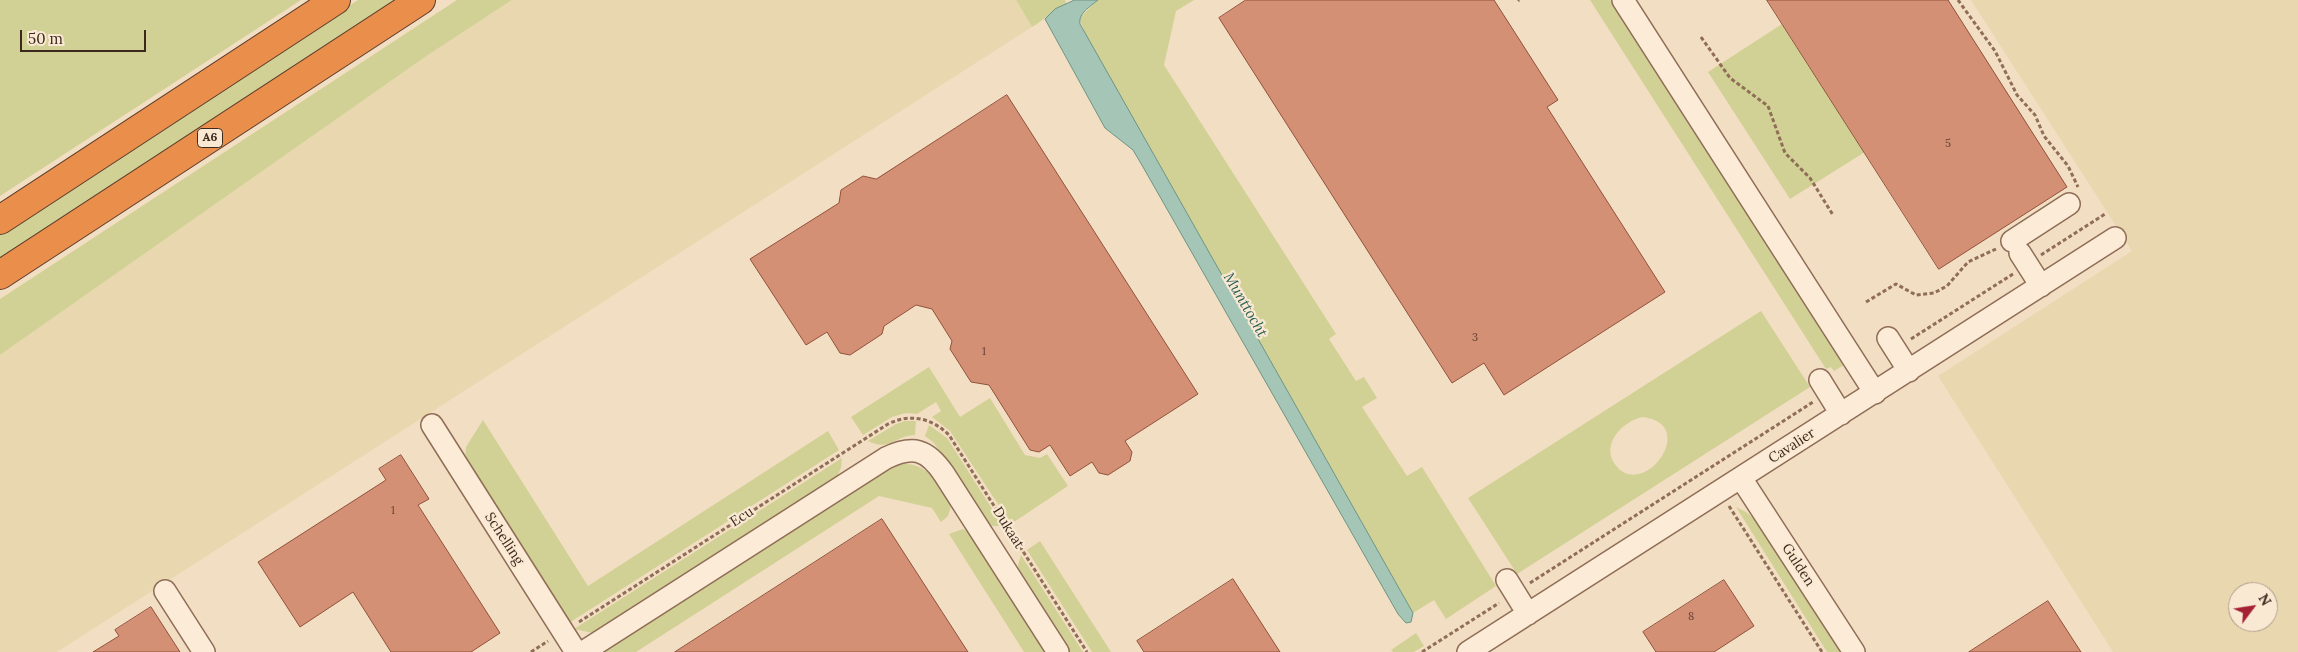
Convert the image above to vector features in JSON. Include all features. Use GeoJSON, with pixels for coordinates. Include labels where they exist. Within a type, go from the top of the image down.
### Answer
{"type":"FeatureCollection","features":[{"type":"Feature","properties":{"kind":"highway"},"geometry":{"type":"LineString","coordinates":[[0,220],[336,0]]}},
{"type":"Feature","properties":{"kind":"highway","name":"A6"},"geometry":{"type":"LineString","coordinates":[[0,275],[420,0]]}},
{"type":"Feature","properties":{"kind":"street"},"geometry":{"type":"LineString","coordinates":[[1624,0],[1874,393]]}},
{"type":"Feature","properties":{"kind":"street"},"geometry":{"type":"LineString","coordinates":[[2041,286],[2013,252],[2069,204]]}},
{"type":"Feature","properties":{"kind":"street","name":"Cavalier"},"geometry":{"type":"LineString","coordinates":[[1468,652],[2116,238]]}},
{"type":"Feature","properties":{"kind":"street"},"geometry":{"type":"LineString","coordinates":[[1891,343],[1909,371]]}},
{"type":"Feature","properties":{"kind":"street"},"geometry":{"type":"LineString","coordinates":[[1824,386],[1841,414]]}},
{"type":"Feature","properties":{"kind":"street","name":"Schelling"},"geometry":{"type":"LineString","coordinates":[[432,425],[576,652]]}},
{"type":"Feature","properties":{"kind":"street","name":"Ecu"},"geometry":{"type":"LineString","coordinates":[[583,652],[886,458],[898,453],[917,450]]}},
{"type":"Feature","properties":{"kind":"street","name":"Dukaat"},"geometry":{"type":"LineString","coordinates":[[917,450],[929,456],[944,474],[1058,652]]}},
{"type":"Feature","properties":{"kind":"street","name":"Gulden"},"geometry":{"type":"LineString","coordinates":[[1741,478],[1854,652]]}},
{"type":"Feature","properties":{"kind":"street"},"geometry":{"type":"LineString","coordinates":[[1511,586],[1528,614]]}},
{"type":"Feature","properties":{"kind":"street"},"geometry":{"type":"LineString","coordinates":[[165,591],[204,652]]}},
{"type":"Feature","properties":{"kind":"path"},"geometry":{"type":"LineString","coordinates":[[1958,0],[1995,51],[2017,95],[2035,115],[2048,143],[2072,172],[2078,191],[2077,197],[2069,204]]}},
{"type":"Feature","properties":{"kind":"path"},"geometry":{"type":"LineString","coordinates":[[1701,37],[1730,78],[1768,106],[1785,153],[1810,178],[1833,215]]}},
{"type":"Feature","properties":{"kind":"path"},"geometry":{"type":"LineString","coordinates":[[1866,302],[1896,284],[1916,295],[1941,290],[1968,262],[2013,252],[2105,214]]}},
{"type":"Feature","properties":{"kind":"path"},"geometry":{"type":"LineString","coordinates":[[1891,343],[2013,252]]}},
{"type":"Feature","properties":{"kind":"path"},"geometry":{"type":"LineString","coordinates":[[1422,652],[1511,586],[1824,386]]}},
{"type":"Feature","properties":{"kind":"path","name":"Ecu"},"geometry":{"type":"LineString","coordinates":[[571,626],[888,424],[898,419],[917,418]]}},
{"type":"Feature","properties":{"kind":"path","name":"Dukaat"},"geometry":{"type":"LineString","coordinates":[[917,418],[931,421],[949,435],[1087,652]]}},
{"type":"Feature","properties":{"kind":"path"},"geometry":{"type":"LineString","coordinates":[[1728,505],[1822,652]]}},
{"type":"Feature","properties":{"kind":"path"},"geometry":{"type":"LineString","coordinates":[[532,652],[555,637]]}},
{"type":"Feature","properties":{"kind":"shaded area"},"geometry":{"type":"Polygon","coordinates":[[[0,0],[301,0],[0,196],[0,0]]]}},
{"type":"Feature","properties":{"kind":"shaded area"},"geometry":{"type":"Polygon","coordinates":[[[358,0],[399,0],[0,262],[0,234],[358,0]]]}},
{"type":"Feature","properties":{"kind":"shaded area"},"geometry":{"type":"Polygon","coordinates":[[[457,0],[512,0],[428,55],[0,355],[0,299],[457,0]]]}},
{"type":"Feature","properties":{"kind":"shaded area"},"geometry":{"type":"Polygon","coordinates":[[[512,0],[1016,0],[1032,27],[57,652],[0,652],[0,355],[428,55],[512,0]]]}},
{"type":"Feature","properties":{"kind":"shaded area"},"geometry":{"type":"Polygon","coordinates":[[[1016,0],[1065,0],[1067,4],[1032,27],[1016,0]]]}},
{"type":"Feature","properties":{"kind":"shaded area"},"geometry":{"type":"Polygon","coordinates":[[[1075,0],[1098,0],[1083,13],[1080,24],[1413,613],[1411,622],[1406,623],[1398,614],[1133,150],[1105,128],[1045,19],[1055,9],[1075,0]]]}},
{"type":"Feature","properties":{"kind":"shaded area"},"geometry":{"type":"Polygon","coordinates":[[[1098,0],[1194,0],[1176,11],[1164,65],[1336,334],[1329,339],[1356,381],[1364,377],[1377,398],[1362,407],[1407,476],[1422,467],[1496,586],[1446,619],[1434,600],[1413,613],[1087,38],[1079,18],[1098,0]]]}},
{"type":"Feature","properties":{"kind":"shaded area"},"geometry":{"type":"Polygon","coordinates":[[[1590,0],[1610,0],[1844,365],[1834,371],[1831,367],[1826,369],[1590,0]]]}},
{"type":"Feature","properties":{"kind":"shaded area"},"geometry":{"type":"Polygon","coordinates":[[[1971,0],[2298,0],[2298,652],[2113,652],[1938,376],[2132,251],[1971,0]]]}},
{"type":"Feature","properties":{"kind":"shaded area"},"geometry":{"type":"Polygon","coordinates":[[[1782,24],[1865,152],[1790,199],[1708,72],[1782,24]]]}},
{"type":"Feature","properties":{"kind":"shaded area"},"geometry":{"type":"Polygon","coordinates":[[[1761,311],[1810,387],[1517,574],[1468,498],[1761,311]],[[1642,417],[1627,424],[1620,430],[1611,444],[1610,452],[1612,460],[1618,468],[1630,474],[1642,473],[1653,466],[1662,456],[1667,443],[1666,432],[1659,422],[1642,417]]]}},
{"type":"Feature","properties":{"kind":"shaded area"},"geometry":{"type":"Polygon","coordinates":[[[929,367],[960,417],[990,398],[1025,455],[1040,458],[1047,454],[1068,486],[1011,524],[950,431],[932,417],[941,411],[936,402],[917,414],[906,413],[892,417],[863,435],[851,417],[929,367]]]}},
{"type":"Feature","properties":{"kind":"shaded area"},"geometry":{"type":"Polygon","coordinates":[[[483,420],[588,586],[828,431],[839,450],[569,623],[465,461],[466,447],[483,420]]]}},
{"type":"Feature","properties":{"kind":"shaded area"},"geometry":{"type":"Polygon","coordinates":[[[905,421],[916,421],[915,435],[903,437],[882,445],[868,441],[896,424],[905,421]]]}},
{"type":"Feature","properties":{"kind":"shaded area"},"geometry":{"type":"Polygon","coordinates":[[[929,425],[947,438],[1003,526],[992,526],[984,521],[934,443],[925,436],[929,425]]]}},
{"type":"Feature","properties":{"kind":"shaded area"},"geometry":{"type":"Polygon","coordinates":[[[842,458],[841,468],[837,477],[593,633],[574,629],[842,458]]]}},
{"type":"Feature","properties":{"kind":"shaded area"},"geometry":{"type":"Polygon","coordinates":[[[898,464],[917,466],[936,480],[952,503],[948,516],[941,522],[932,508],[879,496],[636,652],[600,652],[889,467],[898,464]]]}},
{"type":"Feature","properties":{"kind":"shaded area"},"geometry":{"type":"Polygon","coordinates":[[[1736,507],[1746,512],[1759,523],[1842,652],[1827,652],[1736,507]]]}},
{"type":"Feature","properties":{"kind":"shaded area"},"geometry":{"type":"Polygon","coordinates":[[[963,529],[971,533],[1047,652],[1024,652],[949,534],[963,529]]]}},
{"type":"Feature","properties":{"kind":"shaded area"},"geometry":{"type":"Polygon","coordinates":[[[1040,541],[1111,652],[1092,652],[1027,550],[1040,541]]]}},
{"type":"Feature","properties":{"kind":"shaded area"},"geometry":{"type":"Polygon","coordinates":[[[1021,555],[1083,652],[1068,652],[1019,576],[1018,565],[1021,555]]]}},
{"type":"Feature","properties":{"kind":"shaded area"},"geometry":{"type":"Polygon","coordinates":[[[1416,633],[1424,646],[1414,652],[1393,652],[1391,650],[1416,633]]]}},
{"type":"Feature","properties":{"kind":"building"},"geometry":{"type":"Polygon","coordinates":[[[1246,0],[1494,0],[1558,100],[1547,107],[1665,292],[1504,395],[1484,363],[1452,383],[1219,18],[1246,0]]]}},
{"type":"Feature","properties":{"kind":"building"},"geometry":{"type":"Polygon","coordinates":[[[1767,0],[1948,0],[2067,187],[1939,269],[1767,0]]]}},
{"type":"Feature","properties":{"kind":"building"},"geometry":{"type":"Polygon","coordinates":[[[1007,95],[1198,394],[1125,441],[1132,452],[1130,461],[1108,475],[1099,473],[1092,462],[1070,476],[1050,445],[1039,452],[1030,450],[989,385],[971,382],[950,349],[952,341],[932,309],[916,305],[884,326],[882,334],[850,355],[840,353],[827,332],[806,345],[750,259],[839,203],[841,190],[863,176],[876,179],[1007,95]]]}},
{"type":"Feature","properties":{"kind":"building"},"geometry":{"type":"Polygon","coordinates":[[[401,455],[429,499],[418,505],[500,633],[471,652],[391,652],[353,592],[300,627],[258,562],[386,480],[379,469],[401,455]]]}},
{"type":"Feature","properties":{"kind":"building"},"geometry":{"type":"Polygon","coordinates":[[[882,519],[968,652],[675,652],[882,519]]]}},
{"type":"Feature","properties":{"kind":"building"},"geometry":{"type":"Polygon","coordinates":[[[1233,579],[1280,652],[1144,652],[1137,641],[1233,579]]]}},
{"type":"Feature","properties":{"kind":"building"},"geometry":{"type":"Polygon","coordinates":[[[1724,580],[1754,626],[1714,652],[1656,652],[1643,632],[1724,580]]]}},
{"type":"Feature","properties":{"kind":"building"},"geometry":{"type":"Polygon","coordinates":[[[2048,601],[2081,652],[1969,652],[2048,601]]]}},
{"type":"Feature","properties":{"kind":"building"},"geometry":{"type":"Polygon","coordinates":[[[151,607],[180,652],[93,652],[119,636],[115,630],[151,607]]]}},
{"type":"Feature","properties":{"kind":"water label","name":"Munttocht"},"geometry":{"type":"Point","coordinates":[1245,305]}}]}
